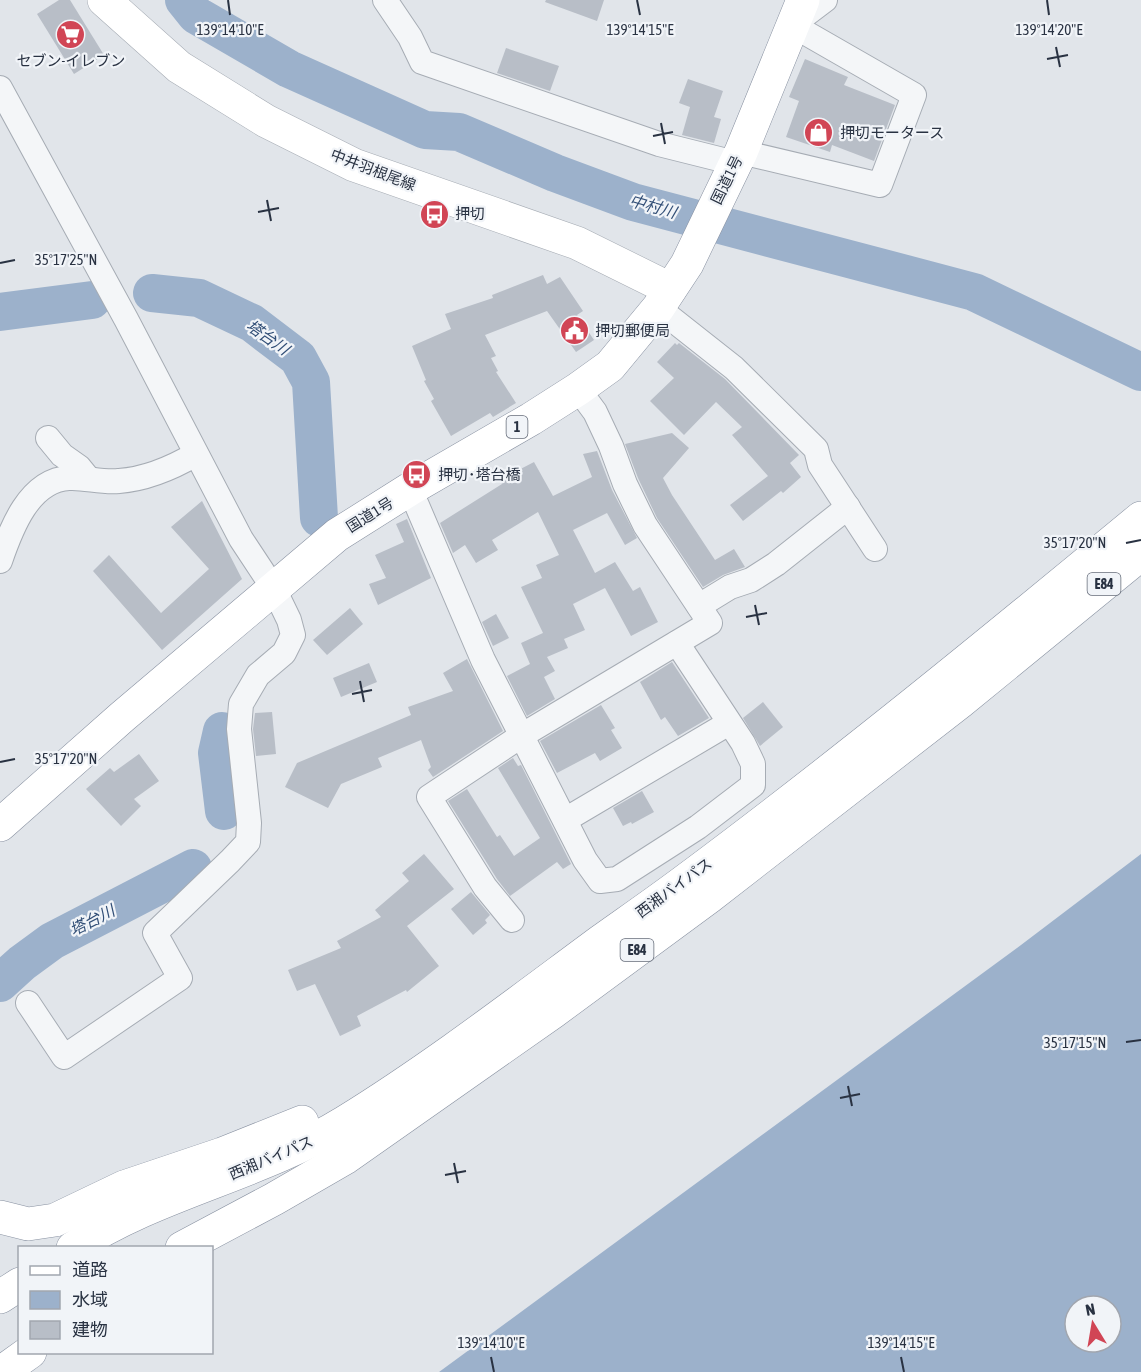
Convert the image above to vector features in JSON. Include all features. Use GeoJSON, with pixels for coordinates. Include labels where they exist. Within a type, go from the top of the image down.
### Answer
{"type":"FeatureCollection","features":[{"type":"Feature","properties":{"kind":"main road","name":"中井羽根尾線"},"geometry":{"type":"LineString","coordinates":[[104,0],[179,67],[266,121],[354,165],[577,243],[672,287]]}},
{"type":"Feature","properties":{"kind":"main road","name":"国道1号"},"geometry":{"type":"LineString","coordinates":[[0,825],[122,717],[337,535],[410,489],[531,419],[610,366],[672,287],[738,158],[797,12]]}},
{"type":"Feature","properties":{"kind":"main road","name":"西湘バイパス"},"geometry":{"type":"LineString","coordinates":[[186,1246],[274,1200],[345,1158],[553,1012],[727,883],[960,702],[1141,518]]}},
{"type":"Feature","properties":{"kind":"main road","name":"西湘バイパス"},"geometry":{"type":"LineString","coordinates":[[76,1246],[119,1220],[156,1203],[268,1162],[329,1131],[441,1059],[686,880],[895,718],[1057,604],[1141,554]]}},
{"type":"Feature","properties":{"kind":"main road"},"geometry":{"type":"LineString","coordinates":[[0,1217],[28,1224],[56,1220],[124,1186],[279,1133],[315,1116],[354,1096],[633,918]]}},
{"type":"Feature","properties":{"kind":"main road"},"geometry":{"type":"LineString","coordinates":[[0,1297],[18,1285]]}},
{"type":"Feature","properties":{"kind":"main road"},"geometry":{"type":"LineString","coordinates":[[2,1372],[29,1354]]}},
{"type":"Feature","properties":{"kind":"street"},"geometry":{"type":"LineString","coordinates":[[385,0],[410,37],[422,62],[659,144],[880,185],[914,95],[797,12]]}},
{"type":"Feature","properties":{"kind":"street"},"geometry":{"type":"LineString","coordinates":[[797,12],[825,0]]}},
{"type":"Feature","properties":{"kind":"street"},"geometry":{"type":"LineString","coordinates":[[0,88],[126,319],[241,539],[274,589],[289,620],[293,635],[284,653],[258,675],[241,704],[239,729],[249,823],[248,842],[155,933],[180,978],[64,1057],[28,1003]]}},
{"type":"Feature","properties":{"kind":"street"},"geometry":{"type":"LineString","coordinates":[[672,287],[734,368],[816,449],[820,465],[875,549]]}},
{"type":"Feature","properties":{"kind":"street"},"geometry":{"type":"LineString","coordinates":[[512,920],[485,887],[429,797],[521,736],[710,623],[645,525],[595,412],[578,389]]}},
{"type":"Feature","properties":{"kind":"street"},"geometry":{"type":"LineString","coordinates":[[48,438],[62,455],[79,467],[88,478]]}},
{"type":"Feature","properties":{"kind":"street"},"geometry":{"type":"LineString","coordinates":[[0,561],[9,537],[33,495],[52,482],[67,478],[88,478],[117,482],[148,476],[177,465],[196,454]]}},
{"type":"Feature","properties":{"kind":"street"},"geometry":{"type":"LineString","coordinates":[[410,489],[483,660],[585,860],[600,881],[617,879],[698,827],[753,784],[753,764],[676,643]]}},
{"type":"Feature","properties":{"kind":"street"},"geometry":{"type":"LineString","coordinates":[[699,606],[730,587],[751,580],[776,564],[848,507]]}},
{"type":"Feature","properties":{"kind":"street"},"geometry":{"type":"LineString","coordinates":[[565,820],[729,723]]}},
{"type":"Feature","properties":{"kind":"water"},"geometry":{"type":"Polygon","coordinates":[[[1141,854],[1141,1372],[439,1372],[1021,945],[1141,854]]]}},
{"type":"Feature","properties":{"kind":"building","name":"セブン-イレブン"},"geometry":{"type":"Polygon","coordinates":[[[59,0],[70,0],[104,55],[74,74],[37,14],[59,0]]]}},
{"type":"Feature","properties":{"kind":"building"},"geometry":{"type":"Polygon","coordinates":[[[546,0],[604,0],[597,21],[545,2],[546,0]]]}},
{"type":"Feature","properties":{"kind":"building"},"geometry":{"type":"Polygon","coordinates":[[[506,48],[559,66],[550,91],[497,73],[506,48]]]}},
{"type":"Feature","properties":{"kind":"building"},"geometry":{"type":"Polygon","coordinates":[[[805,59],[848,77],[844,85],[895,105],[874,161],[832,145],[830,152],[786,137],[799,101],[789,97],[805,59]]]}},
{"type":"Feature","properties":{"kind":"building"},"geometry":{"type":"Polygon","coordinates":[[[688,79],[723,91],[714,117],[721,119],[714,143],[682,135],[690,107],[679,103],[688,79]]]}},
{"type":"Feature","properties":{"kind":"building"},"geometry":{"type":"Polygon","coordinates":[[[543,275],[547,284],[560,277],[583,311],[577,315],[594,340],[576,352],[547,311],[485,335],[496,356],[491,358],[498,371],[496,372],[516,403],[493,417],[490,413],[451,436],[431,401],[434,399],[424,381],[426,380],[412,346],[451,329],[445,314],[493,298],[492,295],[543,275]]]}},
{"type":"Feature","properties":{"kind":"building"},"geometry":{"type":"Polygon","coordinates":[[[675,343],[677,345],[679,343],[725,379],[799,455],[790,463],[801,477],[783,493],[781,491],[743,521],[730,505],[768,476],[732,435],[742,427],[716,402],[684,435],[650,401],[674,378],[657,362],[675,343]]]}},
{"type":"Feature","properties":{"kind":"building"},"geometry":{"type":"Polygon","coordinates":[[[672,433],[689,448],[663,478],[672,495],[715,560],[734,549],[745,567],[723,575],[703,587],[657,518],[625,444],[672,433]]]}},
{"type":"Feature","properties":{"kind":"building"},"geometry":{"type":"Polygon","coordinates":[[[597,451],[612,490],[637,538],[625,545],[607,513],[573,530],[595,573],[615,562],[633,591],[640,587],[658,622],[631,636],[605,588],[573,604],[585,630],[564,639],[568,648],[547,657],[555,671],[544,677],[555,699],[527,716],[507,676],[530,664],[521,643],[543,633],[521,587],[542,578],[536,565],[559,555],[538,512],[492,540],[498,550],[476,563],[465,545],[453,553],[440,523],[502,484],[505,477],[534,462],[553,496],[592,477],[583,454],[597,451]]]}},
{"type":"Feature","properties":{"kind":"building"},"geometry":{"type":"Polygon","coordinates":[[[202,501],[242,579],[162,650],[93,571],[109,555],[161,613],[209,569],[171,527],[202,501]]]}},
{"type":"Feature","properties":{"kind":"building"},"geometry":{"type":"Polygon","coordinates":[[[407,519],[431,578],[378,605],[369,584],[386,578],[375,555],[404,542],[396,524],[407,519]]]}},
{"type":"Feature","properties":{"kind":"building"},"geometry":{"type":"Polygon","coordinates":[[[350,608],[363,624],[327,655],[313,640],[350,608]]]}},
{"type":"Feature","properties":{"kind":"building"},"geometry":{"type":"Polygon","coordinates":[[[496,614],[509,638],[493,646],[482,622],[496,614]]]}},
{"type":"Feature","properties":{"kind":"building"},"geometry":{"type":"Polygon","coordinates":[[[467,659],[503,731],[433,777],[428,770],[431,767],[421,740],[378,758],[382,767],[341,784],[328,808],[285,787],[297,763],[411,715],[408,707],[453,691],[443,673],[467,659]]]}},
{"type":"Feature","properties":{"kind":"building"},"geometry":{"type":"Polygon","coordinates":[[[672,662],[709,718],[678,736],[665,717],[661,720],[640,682],[672,662]]]}},
{"type":"Feature","properties":{"kind":"building"},"geometry":{"type":"Polygon","coordinates":[[[369,663],[377,682],[341,697],[333,678],[369,663]]]}},
{"type":"Feature","properties":{"kind":"building"},"geometry":{"type":"Polygon","coordinates":[[[763,702],[783,727],[760,746],[743,718],[763,702]]]}},
{"type":"Feature","properties":{"kind":"building"},"geometry":{"type":"Polygon","coordinates":[[[601,705],[615,728],[611,730],[622,748],[600,761],[595,753],[557,773],[540,741],[601,705]]]}},
{"type":"Feature","properties":{"kind":"building"},"geometry":{"type":"Polygon","coordinates":[[[272,712],[276,754],[256,756],[253,729],[255,713],[272,712]]]}},
{"type":"Feature","properties":{"kind":"building"},"geometry":{"type":"Polygon","coordinates":[[[139,754],[159,781],[134,799],[141,806],[121,826],[86,789],[110,768],[114,772],[139,754]]]}},
{"type":"Feature","properties":{"kind":"building"},"geometry":{"type":"Polygon","coordinates":[[[513,758],[518,766],[521,765],[571,864],[563,869],[557,862],[510,896],[448,801],[467,789],[497,837],[500,835],[514,856],[540,838],[498,768],[513,758]]]}},
{"type":"Feature","properties":{"kind":"building"},"geometry":{"type":"Polygon","coordinates":[[[642,791],[654,812],[632,824],[631,822],[623,826],[613,808],[642,791]]]}},
{"type":"Feature","properties":{"kind":"building"},"geometry":{"type":"Polygon","coordinates":[[[424,854],[454,889],[407,926],[439,966],[407,992],[406,990],[357,1016],[361,1026],[340,1036],[315,984],[297,991],[288,970],[341,948],[337,941],[381,917],[375,910],[409,881],[402,873],[424,854]]]}},
{"type":"Feature","properties":{"kind":"building"},"geometry":{"type":"Polygon","coordinates":[[[471,892],[490,915],[485,920],[487,923],[473,935],[451,909],[471,892]]]}},
{"type":"Feature","properties":{"kind":"waterway","name":"中村川"},"geometry":{"type":"LineString","coordinates":[[184,0],[196,15],[289,69],[425,130],[459,132],[555,173],[633,202],[974,292],[1141,372]]}},
{"type":"Feature","properties":{"kind":"waterway","name":"塔台川"},"geometry":{"type":"LineString","coordinates":[[152,293],[199,298],[252,323],[298,358],[311,382],[319,518]]}},
{"type":"Feature","properties":{"kind":"waterway","name":"塔台川"},"geometry":{"type":"LineString","coordinates":[[0,312],[92,300]]}},
{"type":"Feature","properties":{"kind":"waterway","name":"塔台川"},"geometry":{"type":"LineString","coordinates":[[222,731],[217,753],[224,811]]}},
{"type":"Feature","properties":{"kind":"waterway","name":"塔台川"},"geometry":{"type":"LineString","coordinates":[[0,983],[52,941],[193,868]]}},
{"type":"Feature","properties":{"kind":"place","name":"セブン-イレブン"},"geometry":{"type":"Point","coordinates":[71,34]}},
{"type":"Feature","properties":{"kind":"place","name":"押切モータース"},"geometry":{"type":"Point","coordinates":[819,133]}},
{"type":"Feature","properties":{"kind":"place","name":"押切"},"geometry":{"type":"Point","coordinates":[434,214]}},
{"type":"Feature","properties":{"kind":"place","name":"押切郵便局"},"geometry":{"type":"Point","coordinates":[574,331]}},
{"type":"Feature","properties":{"kind":"place","name":"押切･塔台橋"},"geometry":{"type":"Point","coordinates":[417,475]}}]}
